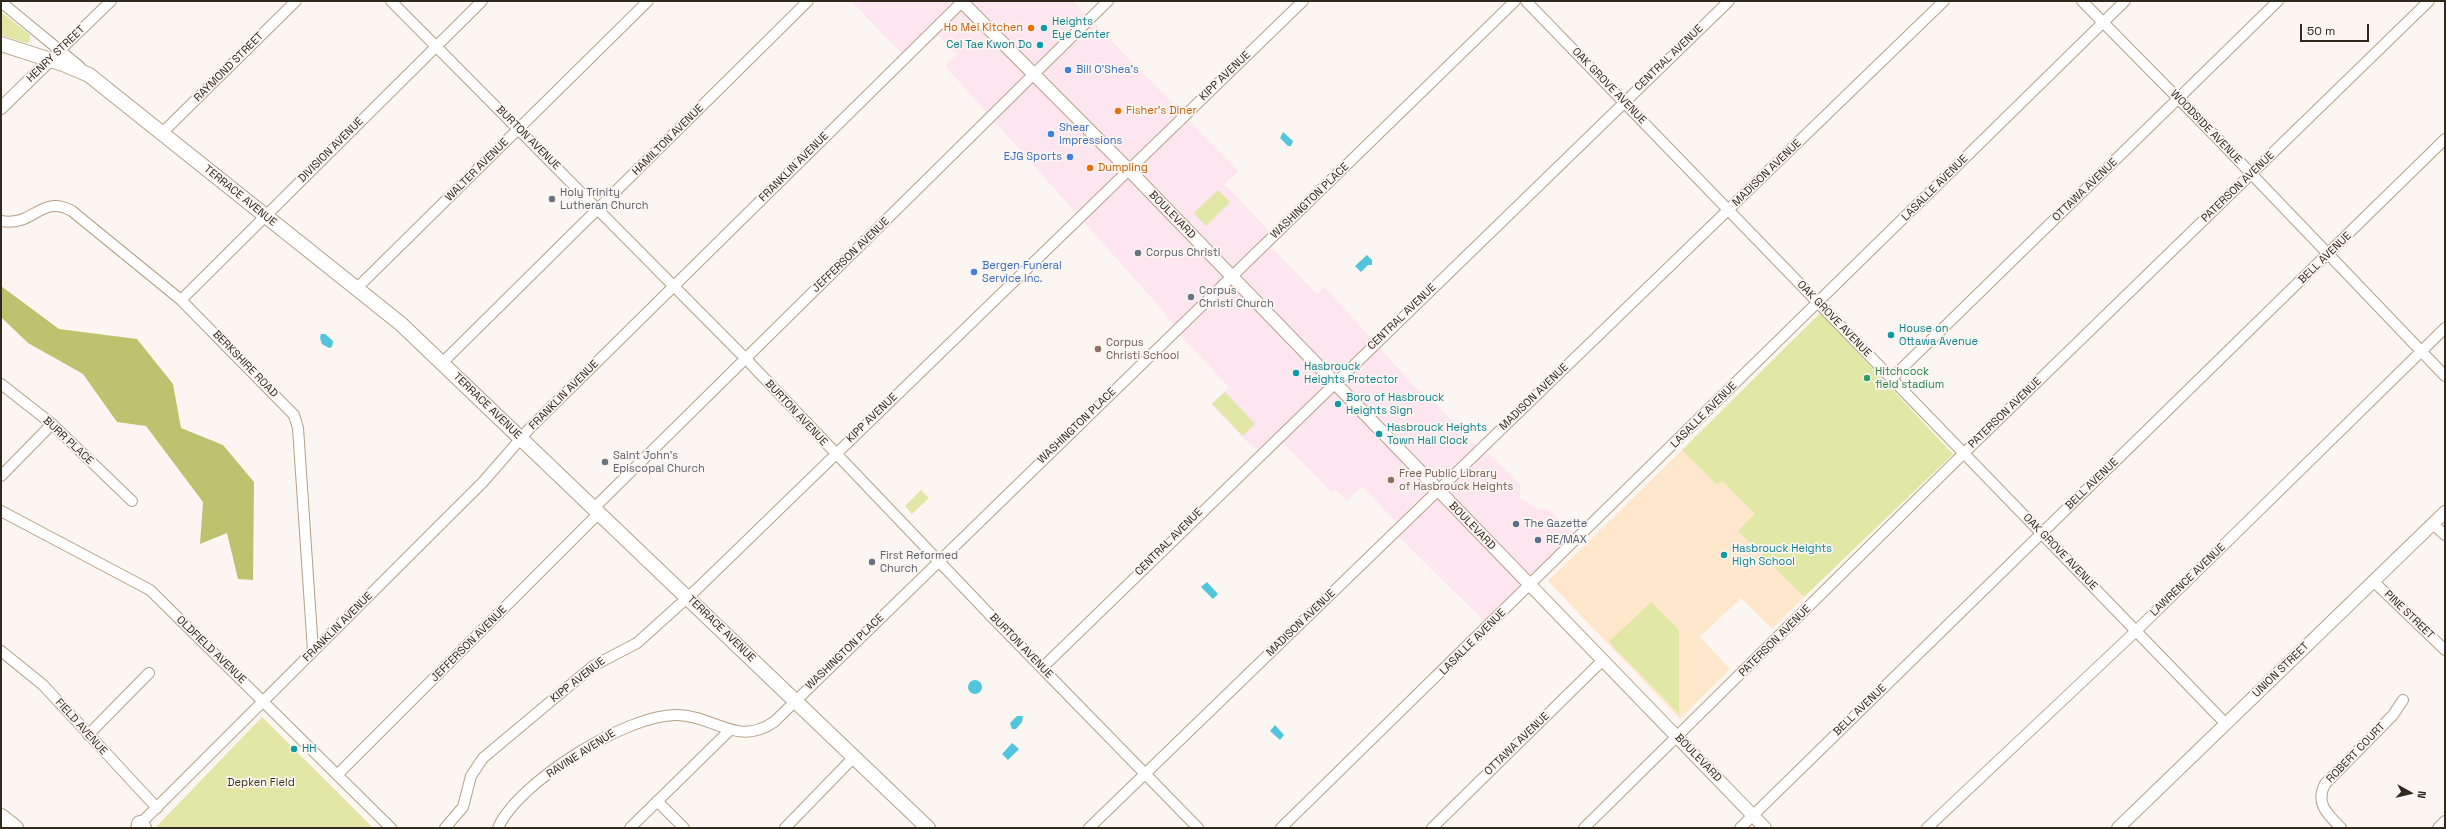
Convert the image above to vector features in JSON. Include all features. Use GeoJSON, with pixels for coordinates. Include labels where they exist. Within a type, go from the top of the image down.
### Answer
{"type":"FeatureCollection","features":[{"type":"Feature","properties":{"kind":"highway"},"geometry":{"type":"LineString","coordinates":[[1,817],[15,828]]}},
{"type":"Feature","properties":{"kind":"main road","name":"TERRACE AVENUE"},"geometry":{"type":"LineString","coordinates":[[1,44],[56,55],[89,75],[401,324],[796,700],[928,828]]}},
{"type":"Feature","properties":{"kind":"street","name":"HENRY STREET"},"geometry":{"type":"LineString","coordinates":[[1,108],[111,1]]}},
{"type":"Feature","properties":{"kind":"street","name":"RAYMOND STREET"},"geometry":{"type":"LineString","coordinates":[[162,133],[296,1]]}},
{"type":"Feature","properties":{"kind":"street","name":"BURTON AVENUE"},"geometry":{"type":"LineString","coordinates":[[391,1],[746,359],[831,458],[939,560],[1198,828]]}},
{"type":"Feature","properties":{"kind":"street","name":"DIVISION AVENUE"},"geometry":{"type":"LineString","coordinates":[[181,300],[482,1]]}},
{"type":"Feature","properties":{"kind":"street","name":"WALTER AVENUE"},"geometry":{"type":"LineString","coordinates":[[356,288],[648,1]]}},
{"type":"Feature","properties":{"kind":"street","name":"HAMILTON AVENUE"},"geometry":{"type":"LineString","coordinates":[[442,363],[808,1]]}},
{"type":"Feature","properties":{"kind":"street","name":"BOULEVARD"},"geometry":{"type":"LineString","coordinates":[[962,1],[1129,170],[1765,828]]}},
{"type":"Feature","properties":{"kind":"street","name":"FRANKLIN AVENUE"},"geometry":{"type":"LineString","coordinates":[[140,827],[313,651],[483,482],[522,439],[962,1]]}},
{"type":"Feature","properties":{"kind":"street","name":"JEFFERSON AVENUE"},"geometry":{"type":"LineString","coordinates":[[337,775],[746,359],[1108,1]]}},
{"type":"Feature","properties":{"kind":"street","name":"KIPP AVENUE"},"geometry":{"type":"LineString","coordinates":[[445,828],[463,807],[471,776],[483,758],[593,666],[639,641],[688,597],[1304,1]]}},
{"type":"Feature","properties":{"kind":"street","name":"WASHINGTON PLACE"},"geometry":{"type":"LineString","coordinates":[[730,730],[746,732],[766,727],[796,700],[1515,1]]}},
{"type":"Feature","properties":{"kind":"street","name":"OAK GROVE AVENUE"},"geometry":{"type":"LineString","coordinates":[[1526,1],[2226,724]]}},
{"type":"Feature","properties":{"kind":"street","name":"CENTRAL AVENUE"},"geometry":{"type":"LineString","coordinates":[[1042,668],[1729,1]]}},
{"type":"Feature","properties":{"kind":"street","name":"MADISON AVENUE"},"geometry":{"type":"LineString","coordinates":[[1089,828],[1944,1]]}},
{"type":"Feature","properties":{"kind":"street","name":"WOODSIDE AVENUE"},"geometry":{"type":"LineString","coordinates":[[2082,1],[2178,98],[2445,376]]}},
{"type":"Feature","properties":{"kind":"street","name":"LASALLE AVENUE"},"geometry":{"type":"LineString","coordinates":[[1281,828],[2125,1]]}},
{"type":"Feature","properties":{"kind":"street","name":"OTTAWA AVENUE"},"geometry":{"type":"LineString","coordinates":[[1892,378],[2278,1]]}},
{"type":"Feature","properties":{"kind":"street","name":"PATERSON AVENUE"},"geometry":{"type":"LineString","coordinates":[[1584,828],[1964,453],[2429,1]]}},
{"type":"Feature","properties":{"kind":"street"},"geometry":{"type":"LineString","coordinates":[[1,2],[56,55]]}},
{"type":"Feature","properties":{"kind":"street","name":"BELL AVENUE"},"geometry":{"type":"LineString","coordinates":[[1740,828],[2445,139]]}},
{"type":"Feature","properties":{"kind":"street","name":"BERKSHIRE ROAD"},"geometry":{"type":"LineString","coordinates":[[1,221],[20,222],[43,208],[51,206],[65,207],[78,215],[181,300],[294,415],[297,421],[313,651]]}},
{"type":"Feature","properties":{"kind":"street","name":"LAWRENCE AVENUE"},"geometry":{"type":"LineString","coordinates":[[1927,828],[2136,631],[2445,328]]}},
{"type":"Feature","properties":{"kind":"street","name":"BURR PLACE"},"geometry":{"type":"LineString","coordinates":[[1,384],[52,424],[132,501]]}},
{"type":"Feature","properties":{"kind":"street"},"geometry":{"type":"LineString","coordinates":[[1,476],[52,424]]}},
{"type":"Feature","properties":{"kind":"street","name":"OLDFIELD AVENUE"},"geometry":{"type":"LineString","coordinates":[[1,511],[150,590],[391,828]]}},
{"type":"Feature","properties":{"kind":"street","name":"UNION STREET"},"geometry":{"type":"LineString","coordinates":[[2118,828],[2445,512]]}},
{"type":"Feature","properties":{"kind":"street"},"geometry":{"type":"LineString","coordinates":[[2433,524],[2445,535]]}},
{"type":"Feature","properties":{"kind":"street","name":"PINE STREET"},"geometry":{"type":"LineString","coordinates":[[2373,581],[2445,650]]}},
{"type":"Feature","properties":{"kind":"street","name":"FIELD AVENUE"},"geometry":{"type":"LineString","coordinates":[[1,651],[44,685],[88,735],[157,808]]}},
{"type":"Feature","properties":{"kind":"street","name":"OTTAWA AVENUE"},"geometry":{"type":"LineString","coordinates":[[1432,828],[1603,660]]}},
{"type":"Feature","properties":{"kind":"street"},"geometry":{"type":"LineString","coordinates":[[88,735],[149,672]]}},
{"type":"Feature","properties":{"kind":"street","name":"ROBERT COURT"},"geometry":{"type":"LineString","coordinates":[[2341,828],[2325,812],[2322,805],[2322,790],[2325,784],[2393,715],[2403,700]]}},
{"type":"Feature","properties":{"kind":"street","name":"RAVINE AVENUE"},"geometry":{"type":"LineString","coordinates":[[498,828],[507,812],[539,782],[584,749],[617,730],[647,720],[680,715],[730,730]]}},
{"type":"Feature","properties":{"kind":"street"},"geometry":{"type":"LineString","coordinates":[[630,828],[730,730]]}},
{"type":"Feature","properties":{"kind":"street"},"geometry":{"type":"LineString","coordinates":[[785,828],[854,757]]}},
{"type":"Feature","properties":{"kind":"street"},"geometry":{"type":"LineString","coordinates":[[657,801],[684,828]]}},
{"type":"Feature","properties":{"kind":"street"},"geometry":{"type":"LineString","coordinates":[[2438,828],[2445,821]]}},
{"type":"Feature","properties":{"kind":"shaded area"},"geometry":{"type":"Polygon","coordinates":[[[851,1],[1073,1],[1238,171],[1225,184],[1269,231],[1273,249],[1317,294],[1325,287],[1414,386],[1431,399],[1473,443],[1490,455],[1520,484],[1520,498],[1538,509],[1549,510],[1579,538],[1489,626],[1399,537],[1395,521],[1362,486],[1347,501],[1335,489],[1331,492],[1284,444],[1254,449],[1211,404],[1229,387],[1184,339],[1164,312],[945,66],[957,54],[939,36],[902,54],[851,1]]]}},
{"type":"Feature","properties":{"kind":"shaded area"},"geometry":{"type":"Polygon","coordinates":[[[1682,450],[1717,485],[1722,481],[1756,515],[1738,531],[1804,597],[1772,629],[1741,598],[1700,637],[1730,669],[1680,719],[1548,581],[1682,450]]]}},
{"type":"Feature","properties":{"kind":"green space"},"geometry":{"type":"Polygon","coordinates":[[[1,12],[30,35],[30,42],[26,43],[1,35],[1,12]]]}},
{"type":"Feature","properties":{"kind":"green space"},"geometry":{"type":"Polygon","coordinates":[[[1218,190],[1230,202],[1206,226],[1194,213],[1218,190]]]}},
{"type":"Feature","properties":{"kind":"green space"},"geometry":{"type":"Polygon","coordinates":[[[1,286],[59,329],[137,339],[173,384],[181,428],[223,445],[254,482],[253,580],[238,579],[227,533],[200,544],[203,502],[146,426],[117,422],[83,374],[28,343],[1,317],[1,286]]]}},
{"type":"Feature","properties":{"kind":"green space"},"geometry":{"type":"Polygon","coordinates":[[[1820,313],[1953,454],[1804,597],[1738,531],[1755,514],[1722,481],[1717,485],[1682,450],[1820,313]]]}},
{"type":"Feature","properties":{"kind":"green space"},"geometry":{"type":"Polygon","coordinates":[[[1225,392],[1255,424],[1243,436],[1212,404],[1225,392]]]}},
{"type":"Feature","properties":{"kind":"green space"},"geometry":{"type":"Polygon","coordinates":[[[921,490],[929,498],[912,514],[905,506],[921,490]]]}},
{"type":"Feature","properties":{"kind":"green space"},"geometry":{"type":"Polygon","coordinates":[[[1651,602],[1679,630],[1679,714],[1609,642],[1651,602]]]}},
{"type":"Feature","properties":{"kind":"green space","name":"Depken Field"},"geometry":{"type":"Polygon","coordinates":[[[262,717],[373,828],[157,828],[157,826],[262,717]]]}},
{"type":"Feature","properties":{"kind":"water"},"geometry":{"type":"Polygon","coordinates":[[[1283,132],[1293,141],[1291,146],[1288,146],[1280,138],[1283,132]]]}},
{"type":"Feature","properties":{"kind":"water"},"geometry":{"type":"Polygon","coordinates":[[[1367,255],[1372,260],[1372,265],[1368,265],[1361,272],[1355,266],[1367,255]]]}},
{"type":"Feature","properties":{"kind":"water"},"geometry":{"type":"Polygon","coordinates":[[[321,334],[325,334],[333,341],[332,347],[329,348],[322,344],[320,338],[321,334]]]}},
{"type":"Feature","properties":{"kind":"water"},"geometry":{"type":"Polygon","coordinates":[[[1207,582],[1218,594],[1213,599],[1201,587],[1207,582]]]}},
{"type":"Feature","properties":{"kind":"water"},"geometry":{"type":"Polygon","coordinates":[[[975,680],[980,682],[982,687],[980,692],[975,694],[970,692],[968,687],[970,682],[975,680]]]}},
{"type":"Feature","properties":{"kind":"water"},"geometry":{"type":"Polygon","coordinates":[[[1017,716],[1023,716],[1022,722],[1016,729],[1012,729],[1010,723],[1017,716]]]}},
{"type":"Feature","properties":{"kind":"water"},"geometry":{"type":"Polygon","coordinates":[[[1275,725],[1284,735],[1280,740],[1270,731],[1275,725]]]}},
{"type":"Feature","properties":{"kind":"water"},"geometry":{"type":"Polygon","coordinates":[[[1012,743],[1019,749],[1008,760],[1002,754],[1012,743]]]}},
{"type":"Feature","properties":{"kind":"place","name":"Ho Mei Kitchen"},"geometry":{"type":"Point","coordinates":[1031,28]}},
{"type":"Feature","properties":{"kind":"place","name":"Heights Eye Center"},"geometry":{"type":"Point","coordinates":[1044,28]}},
{"type":"Feature","properties":{"kind":"place","name":"Cel Tae Kwon Do"},"geometry":{"type":"Point","coordinates":[1040,45]}},
{"type":"Feature","properties":{"kind":"place","name":"Bill O'Shea's"},"geometry":{"type":"Point","coordinates":[1068,70]}},
{"type":"Feature","properties":{"kind":"place","name":"Fisher's Diner"},"geometry":{"type":"Point","coordinates":[1118,111]}},
{"type":"Feature","properties":{"kind":"place","name":"Shear Impressions"},"geometry":{"type":"Point","coordinates":[1051,134]}},
{"type":"Feature","properties":{"kind":"place","name":"EJG Sports"},"geometry":{"type":"Point","coordinates":[1070,157]}},
{"type":"Feature","properties":{"kind":"place","name":"Dumpling"},"geometry":{"type":"Point","coordinates":[1090,168]}},
{"type":"Feature","properties":{"kind":"place","name":"Holy Trinity Lutheran Church"},"geometry":{"type":"Point","coordinates":[552,199]}},
{"type":"Feature","properties":{"kind":"place","name":"Corpus Christi"},"geometry":{"type":"Point","coordinates":[1138,253]}},
{"type":"Feature","properties":{"kind":"place","name":"Bergen Funeral Service Inc."},"geometry":{"type":"Point","coordinates":[974,272]}},
{"type":"Feature","properties":{"kind":"place","name":"Corpus Christi Church"},"geometry":{"type":"Point","coordinates":[1191,297]}},
{"type":"Feature","properties":{"kind":"place","name":"House on Ottawa Avenue"},"geometry":{"type":"Point","coordinates":[1891,335]}},
{"type":"Feature","properties":{"kind":"place","name":"Corpus Christi School"},"geometry":{"type":"Point","coordinates":[1098,349]}},
{"type":"Feature","properties":{"kind":"place","name":"Hasbrouck Heights Protector"},"geometry":{"type":"Point","coordinates":[1296,373]}},
{"type":"Feature","properties":{"kind":"place","name":"Hitchcock field stadium"},"geometry":{"type":"Point","coordinates":[1867,378]}},
{"type":"Feature","properties":{"kind":"place","name":"Boro of Hasbrouck Heights Sign"},"geometry":{"type":"Point","coordinates":[1338,404]}},
{"type":"Feature","properties":{"kind":"place","name":"Hasbrouck Heights Town Hall Clock"},"geometry":{"type":"Point","coordinates":[1379,434]}},
{"type":"Feature","properties":{"kind":"place","name":"Saint John's Episcopal Church"},"geometry":{"type":"Point","coordinates":[605,462]}},
{"type":"Feature","properties":{"kind":"place","name":"Free Public Library of Hasbrouck Heights"},"geometry":{"type":"Point","coordinates":[1391,480]}},
{"type":"Feature","properties":{"kind":"place","name":"The Gazette"},"geometry":{"type":"Point","coordinates":[1516,524]}},
{"type":"Feature","properties":{"kind":"place","name":"RE/MAX"},"geometry":{"type":"Point","coordinates":[1538,540]}},
{"type":"Feature","properties":{"kind":"place","name":"Hasbrouck Heights High School"},"geometry":{"type":"Point","coordinates":[1724,555]}},
{"type":"Feature","properties":{"kind":"place","name":"First Reformed Church"},"geometry":{"type":"Point","coordinates":[872,562]}},
{"type":"Feature","properties":{"kind":"place","name":"HH"},"geometry":{"type":"Point","coordinates":[294,749]}}]}
